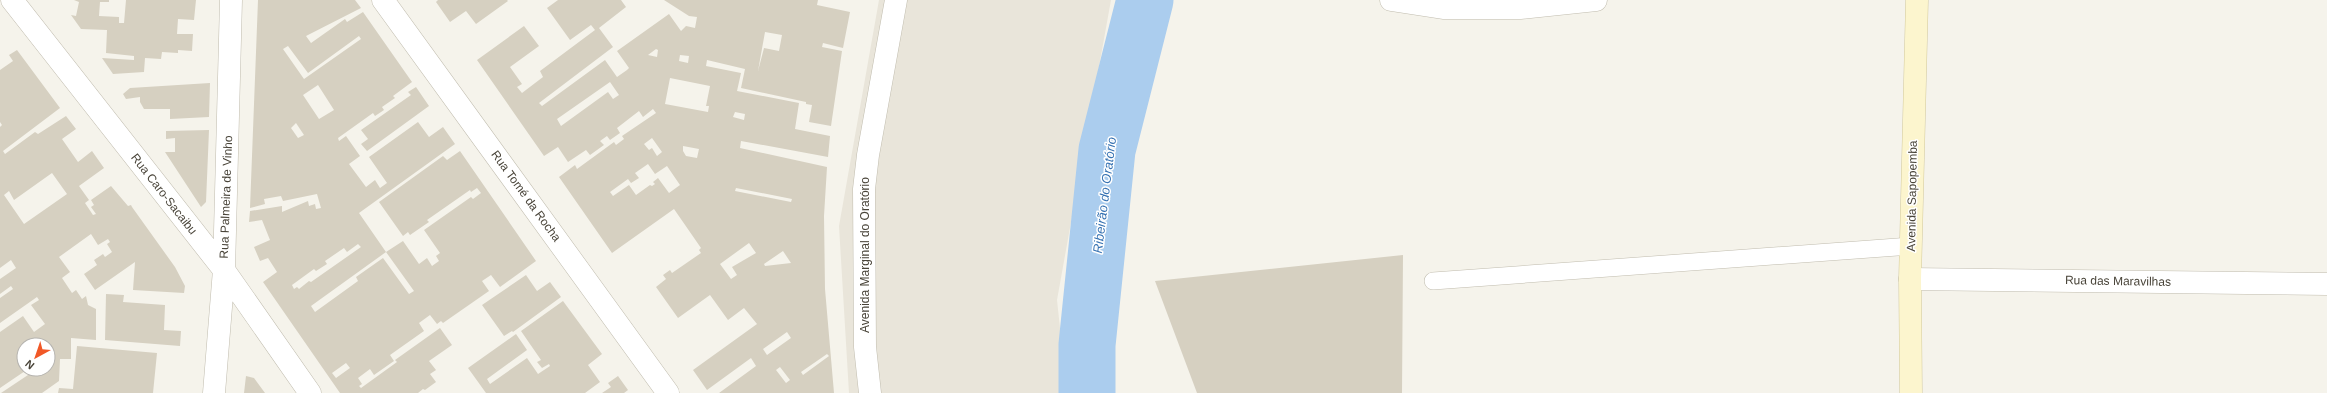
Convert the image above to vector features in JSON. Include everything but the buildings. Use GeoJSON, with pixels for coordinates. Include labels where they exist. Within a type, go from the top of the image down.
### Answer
{"type":"FeatureCollection","features":[{"type":"Feature","properties":{"kind":"main road","name":"Avenida Sapopemba"},"geometry":{"type":"LineString","coordinates":[[1911,393],[1910,279],[1917,0]]}},
{"type":"Feature","properties":{"kind":"street","name":"Rua Caro-Sacaibu"},"geometry":{"type":"LineString","coordinates":[[12,0],[224,270],[310,393]]}},
{"type":"Feature","properties":{"kind":"street","name":"Rua Palmeira de Vinho"},"geometry":{"type":"LineString","coordinates":[[214,393],[224,270],[231,0]]}},
{"type":"Feature","properties":{"kind":"street","name":"Rua Tomé da Rocha"},"geometry":{"type":"LineString","coordinates":[[383,0],[668,393]]}},
{"type":"Feature","properties":{"kind":"street","name":"Avenida Marginal do Oratório"},"geometry":{"type":"LineString","coordinates":[[870,393],[865,347],[864,189],[868,155],[896,0]]}},
{"type":"Feature","properties":{"kind":"street"},"geometry":{"type":"LineString","coordinates":[[1391,0],[1520,8],[1596,0]]}},
{"type":"Feature","properties":{"kind":"street","name":"Rua das Maravilhas"},"geometry":{"type":"LineString","coordinates":[[1910,279],[2327,284]]}},
{"type":"Feature","properties":{"kind":"lane"},"geometry":{"type":"LineString","coordinates":[[1433,281],[1911,246]]}},
{"type":"Feature","properties":{"kind":"shaded area"},"geometry":{"type":"Polygon","coordinates":[[[879,0],[1111,0],[1057,300],[1067,393],[849,393],[839,226],[879,0]]]}},
{"type":"Feature","properties":{"kind":"waterway","name":"Ribeirão do Oratório"},"geometry":{"type":"LineString","coordinates":[[1087,393],[1087,345],[1107,150],[1145,0]]}}]}
